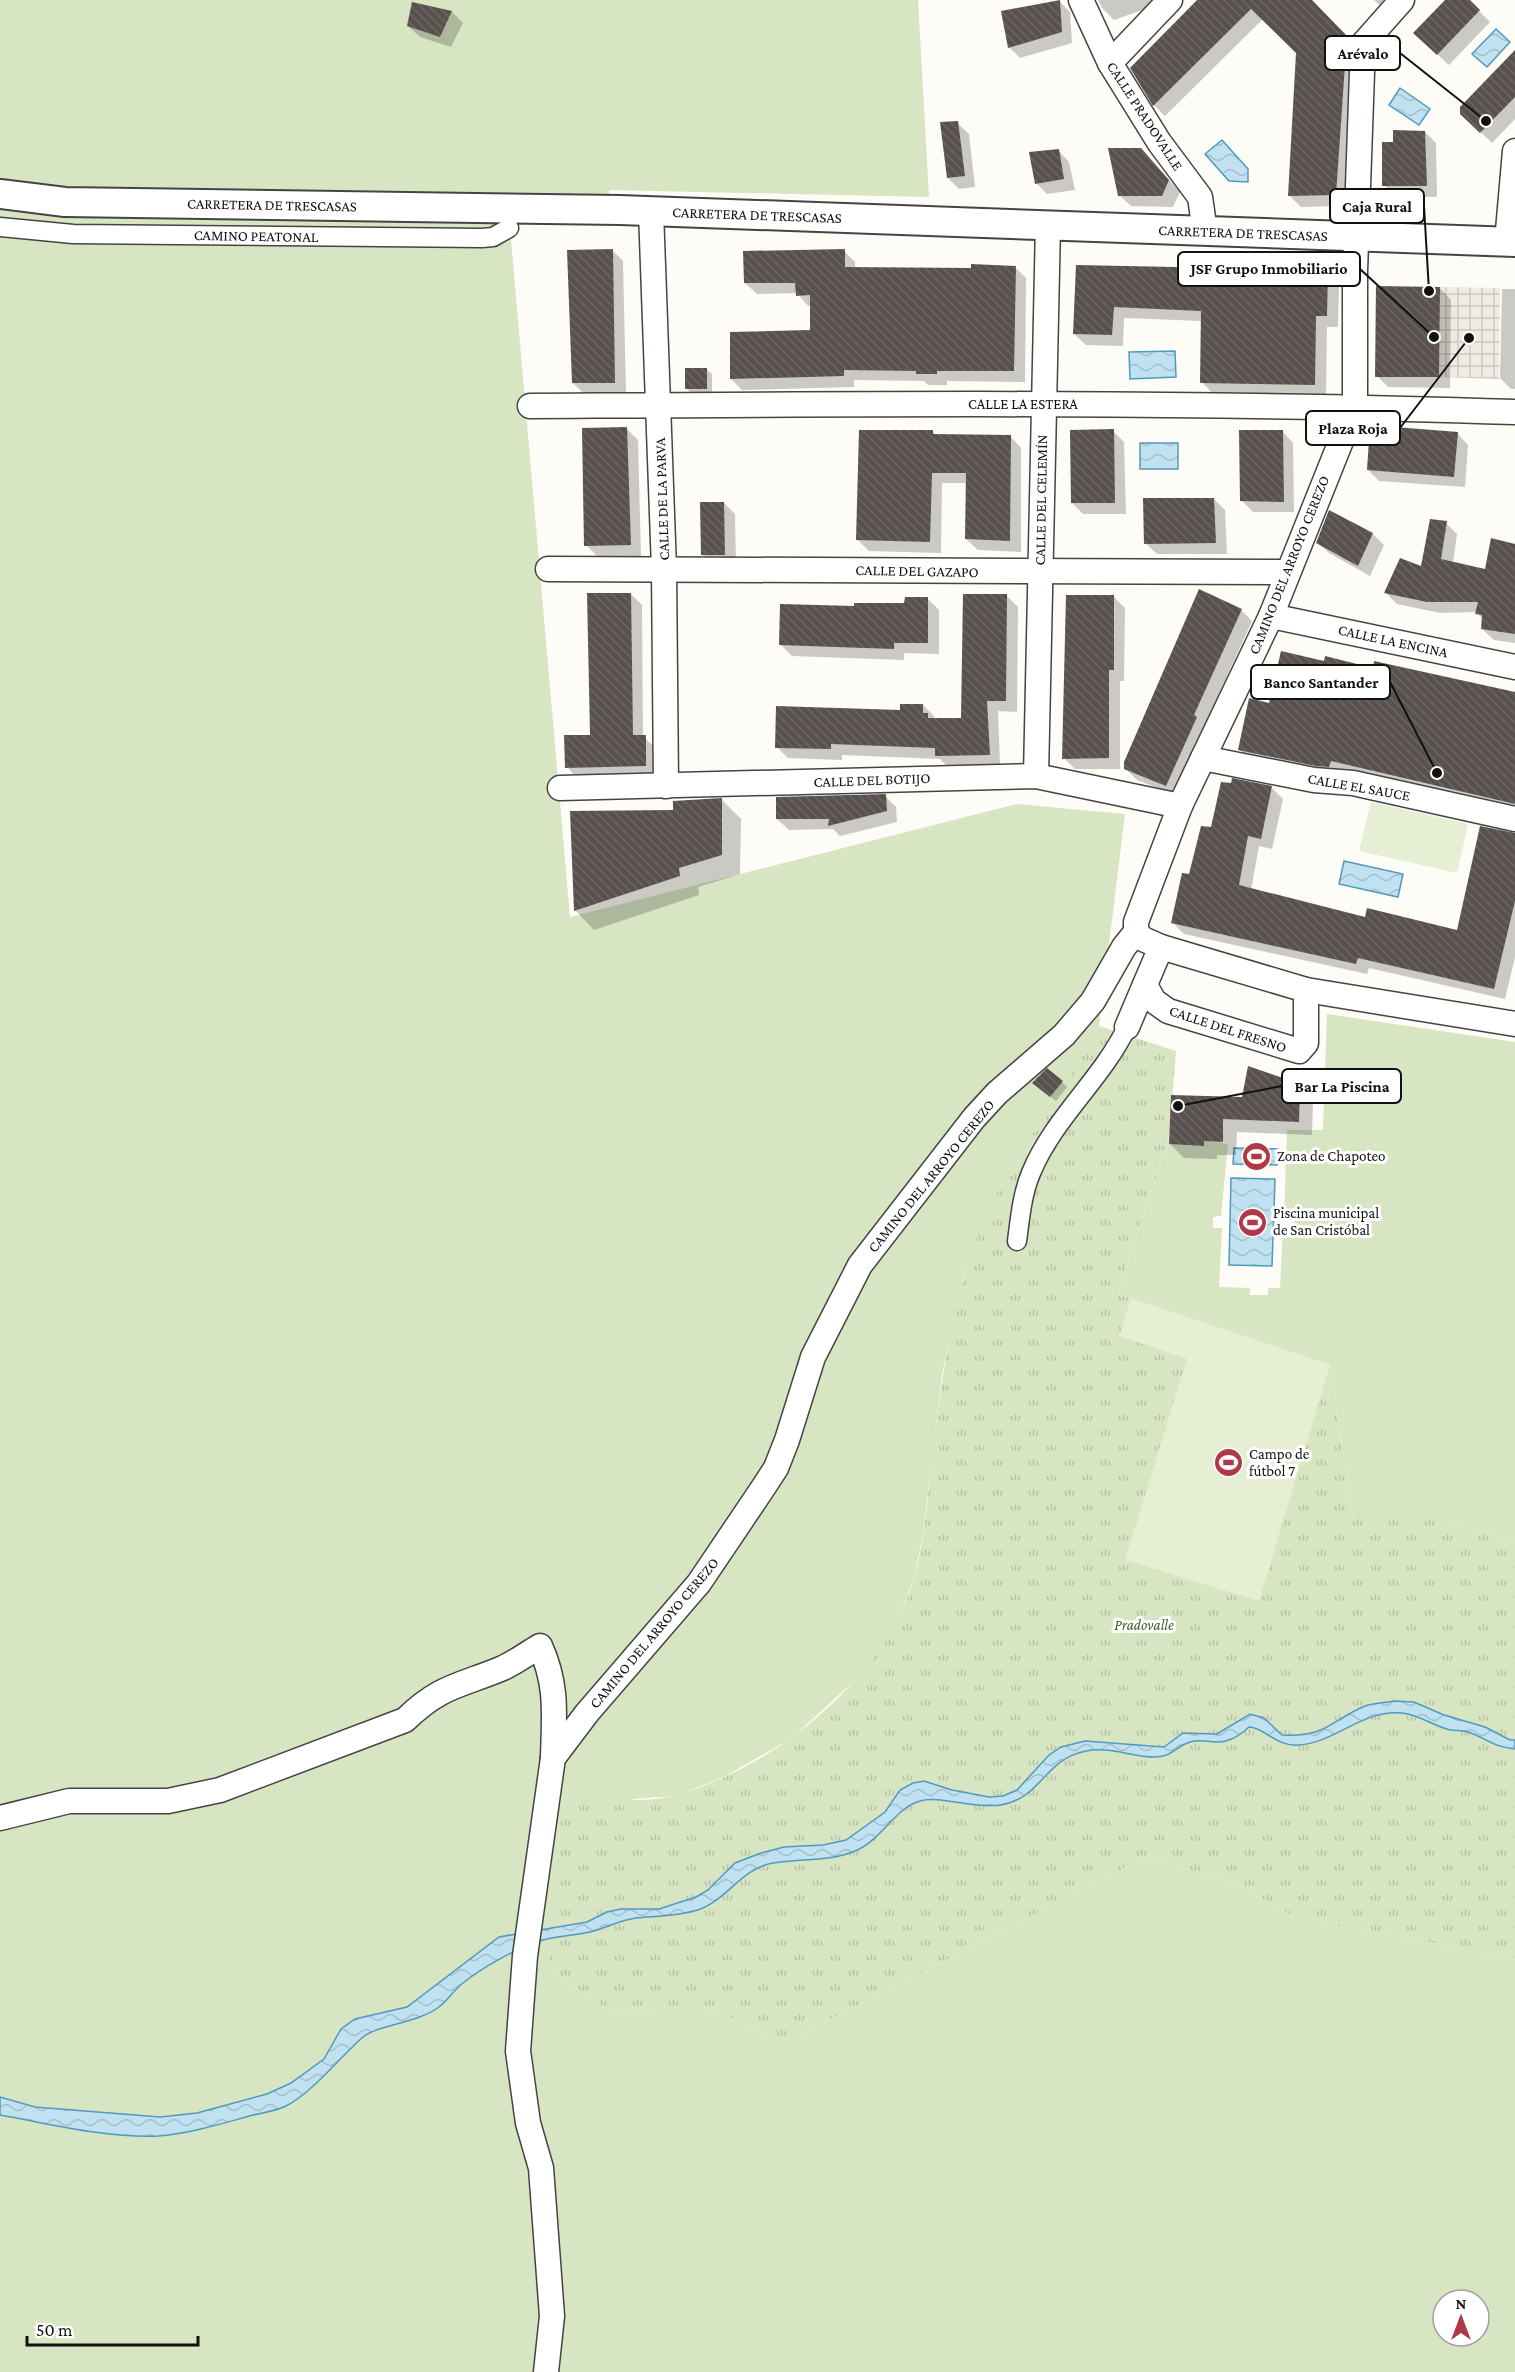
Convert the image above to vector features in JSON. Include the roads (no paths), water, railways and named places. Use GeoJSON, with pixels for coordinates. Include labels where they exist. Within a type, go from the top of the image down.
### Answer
{"type":"FeatureCollection","features":[{"type":"Feature","properties":{"kind":"street","name":"CALLE PRADOVALLE"},"geometry":{"type":"LineString","coordinates":[[1081,0],[1110,63],[1160,142],[1200,197],[1205,232]]}},
{"type":"Feature","properties":{"kind":"street"},"geometry":{"type":"LineString","coordinates":[[1110,63],[1170,0]]}},
{"type":"Feature","properties":{"kind":"street","name":"CAMINO DEL ARROYO CEREZO"},"geometry":{"type":"LineString","coordinates":[[553,1758],[587,1713],[699,1583],[752,1507],[776,1468],[813,1357],[860,1265],[974,1118],[997,1093],[1064,1035],[1093,1001],[1124,947],[1137,932],[1136,922],[1180,806],[1271,616],[1355,406],[1356,237],[1363,44],[1402,0]]}},
{"type":"Feature","properties":{"kind":"street"},"geometry":{"type":"LineString","coordinates":[[1511,242],[1515,151]]}},
{"type":"Feature","properties":{"kind":"street","name":"CARRETERA DE TRESCASAS"},"geometry":{"type":"LineString","coordinates":[[0,194],[64,202],[651,211],[1511,242]]}},
{"type":"Feature","properties":{"kind":"street","name":"CALLE DE LA PARVA"},"geometry":{"type":"LineString","coordinates":[[651,211],[664,569],[666,786]]}},
{"type":"Feature","properties":{"kind":"street","name":"CALLE DEL CELEMÍN"},"geometry":{"type":"LineString","coordinates":[[1036,776],[1048,224]]}},
{"type":"Feature","properties":{"kind":"street","name":"CAMINO PEATONAL"},"geometry":{"type":"LineString","coordinates":[[0,227],[73,234],[482,238],[501,234],[509,228]]}},
{"type":"Feature","properties":{"kind":"street","name":"CALLE LA ESTERA"},"geometry":{"type":"LineString","coordinates":[[530,406],[1043,403],[1355,406],[1515,412]]}},
{"type":"Feature","properties":{"kind":"street","name":"CALLE DEL GAZAPO"},"geometry":{"type":"LineString","coordinates":[[548,569],[1287,572]]}},
{"type":"Feature","properties":{"kind":"street","name":"CALLE LA ENCINA"},"geometry":{"type":"LineString","coordinates":[[1271,616],[1515,667]]}},
{"type":"Feature","properties":{"kind":"street","name":"CALLE EL SAUCE"},"geometry":{"type":"LineString","coordinates":[[1203,758],[1314,780],[1353,783],[1515,819]]}},
{"type":"Feature","properties":{"kind":"street","name":"CALLE DEL BOTIJO"},"geometry":{"type":"LineString","coordinates":[[560,788],[1036,776],[1180,806]]}},
{"type":"Feature","properties":{"kind":"street"},"geometry":{"type":"LineString","coordinates":[[1137,932],[1143,939],[1161,947],[1306,990],[1514,1018]]}},
{"type":"Feature","properties":{"kind":"street"},"geometry":{"type":"LineString","coordinates":[[1017,1241],[1026,1186],[1034,1166],[1062,1121],[1115,1051],[1161,947]]}},
{"type":"Feature","properties":{"kind":"street","name":"CALLE DEL FRESNO"},"geometry":{"type":"LineString","coordinates":[[1144,985],[1154,1001],[1168,1011],[1299,1051],[1306,1043],[1306,990]]}},
{"type":"Feature","properties":{"kind":"street","name":"CAMINO DEL ARROYO CEREZO"},"geometry":{"type":"LineString","coordinates":[[0,1818],[69,1801],[168,1801],[220,1790],[405,1720],[427,1700],[457,1683],[505,1667],[540,1646],[548,1664],[554,1690],[553,1758],[531,1927],[525,1956],[518,2051],[528,2123],[541,2168],[552,2316],[546,2372]]}},
{"type":"Feature","properties":{"kind":"water"},"geometry":{"type":"Polygon","coordinates":[[[1496,29],[1510,42],[1487,67],[1472,54],[1496,29]]]}},
{"type":"Feature","properties":{"kind":"water"},"geometry":{"type":"Polygon","coordinates":[[[1400,88],[1430,109],[1419,125],[1389,105],[1400,88]]]}},
{"type":"Feature","properties":{"kind":"water"},"geometry":{"type":"Polygon","coordinates":[[[1222,140],[1248,169],[1248,182],[1229,181],[1205,154],[1222,140]]]}},
{"type":"Feature","properties":{"kind":"water"},"geometry":{"type":"Polygon","coordinates":[[[1175,351],[1176,377],[1130,379],[1129,352],[1175,351]]]}},
{"type":"Feature","properties":{"kind":"water"},"geometry":{"type":"Polygon","coordinates":[[[1140,443],[1178,443],[1178,469],[1140,469],[1140,443]]]}},
{"type":"Feature","properties":{"kind":"water"},"geometry":{"type":"Polygon","coordinates":[[[1344,861],[1403,874],[1398,897],[1339,884],[1344,861]]]}},
{"type":"Feature","properties":{"kind":"water","name":"Zona de Chapoteo"},"geometry":{"type":"Polygon","coordinates":[[[1234,1148],[1278,1149],[1277,1165],[1233,1164],[1234,1148]]]}},
{"type":"Feature","properties":{"kind":"water","name":"Piscina municipal de San Cristóbal"},"geometry":{"type":"Polygon","coordinates":[[[1231,1178],[1275,1179],[1272,1266],[1229,1265],[1231,1178]]]}},
{"type":"Feature","properties":{"kind":"water"},"geometry":{"type":"Polygon","coordinates":[[[1394,1701],[1414,1702],[1444,1715],[1485,1727],[1510,1740],[1515,1740],[1515,1749],[1495,1744],[1468,1732],[1450,1730],[1415,1716],[1388,1713],[1362,1721],[1313,1743],[1299,1745],[1284,1743],[1260,1730],[1249,1727],[1229,1740],[1193,1741],[1159,1757],[1103,1750],[1086,1751],[1072,1755],[1061,1762],[1026,1795],[1015,1801],[991,1806],[937,1800],[920,1801],[903,1810],[873,1840],[855,1851],[835,1857],[762,1866],[752,1871],[717,1900],[698,1910],[675,1915],[630,1919],[590,1932],[536,1942],[498,1960],[471,1977],[439,2007],[430,2012],[369,2033],[306,2093],[281,2108],[202,2129],[158,2136],[98,2133],[0,2115],[0,2097],[35,2107],[160,2117],[197,2113],[267,2094],[291,2083],[324,2059],[341,2029],[355,2019],[407,2007],[499,1937],[587,1922],[607,1912],[621,1909],[659,1909],[696,1897],[708,1890],[735,1863],[761,1853],[784,1847],[823,1845],[846,1840],[885,1812],[900,1790],[913,1783],[924,1781],[952,1790],[989,1797],[1003,1796],[1017,1790],[1049,1755],[1061,1747],[1085,1741],[1164,1747],[1183,1733],[1217,1734],[1250,1714],[1264,1718],[1282,1735],[1297,1735],[1319,1731],[1365,1706],[1394,1701]]]}},
{"type":"Feature","properties":{"kind":"place","name":"Arévalo"},"geometry":{"type":"Point","coordinates":[1486,121]}},
{"type":"Feature","properties":{"kind":"place","name":"Caja Rural"},"geometry":{"type":"Point","coordinates":[1429,291]}},
{"type":"Feature","properties":{"kind":"place","name":"JSF Grupo Inmobiliario"},"geometry":{"type":"Point","coordinates":[1434,337]}},
{"type":"Feature","properties":{"kind":"place","name":"Plaza Roja"},"geometry":{"type":"Point","coordinates":[1469,338]}},
{"type":"Feature","properties":{"kind":"place","name":"Banco Santander"},"geometry":{"type":"Point","coordinates":[1437,773]}},
{"type":"Feature","properties":{"kind":"place","name":"Bar La Piscina"},"geometry":{"type":"Point","coordinates":[1178,1106]}},
{"type":"Feature","properties":{"kind":"place","name":"Zona de Chapoteo"},"geometry":{"type":"Point","coordinates":[1256,1156]}},
{"type":"Feature","properties":{"kind":"place","name":"Piscina municipal de San Cristóbal"},"geometry":{"type":"Point","coordinates":[1252,1222]}},
{"type":"Feature","properties":{"kind":"place","name":"Campo de fútbol 7"},"geometry":{"type":"Point","coordinates":[1228,1463]}},
{"type":"Feature","properties":{"kind":"park label","name":"Pradovalle"},"geometry":{"type":"Point","coordinates":[1144,1625]}}]}
